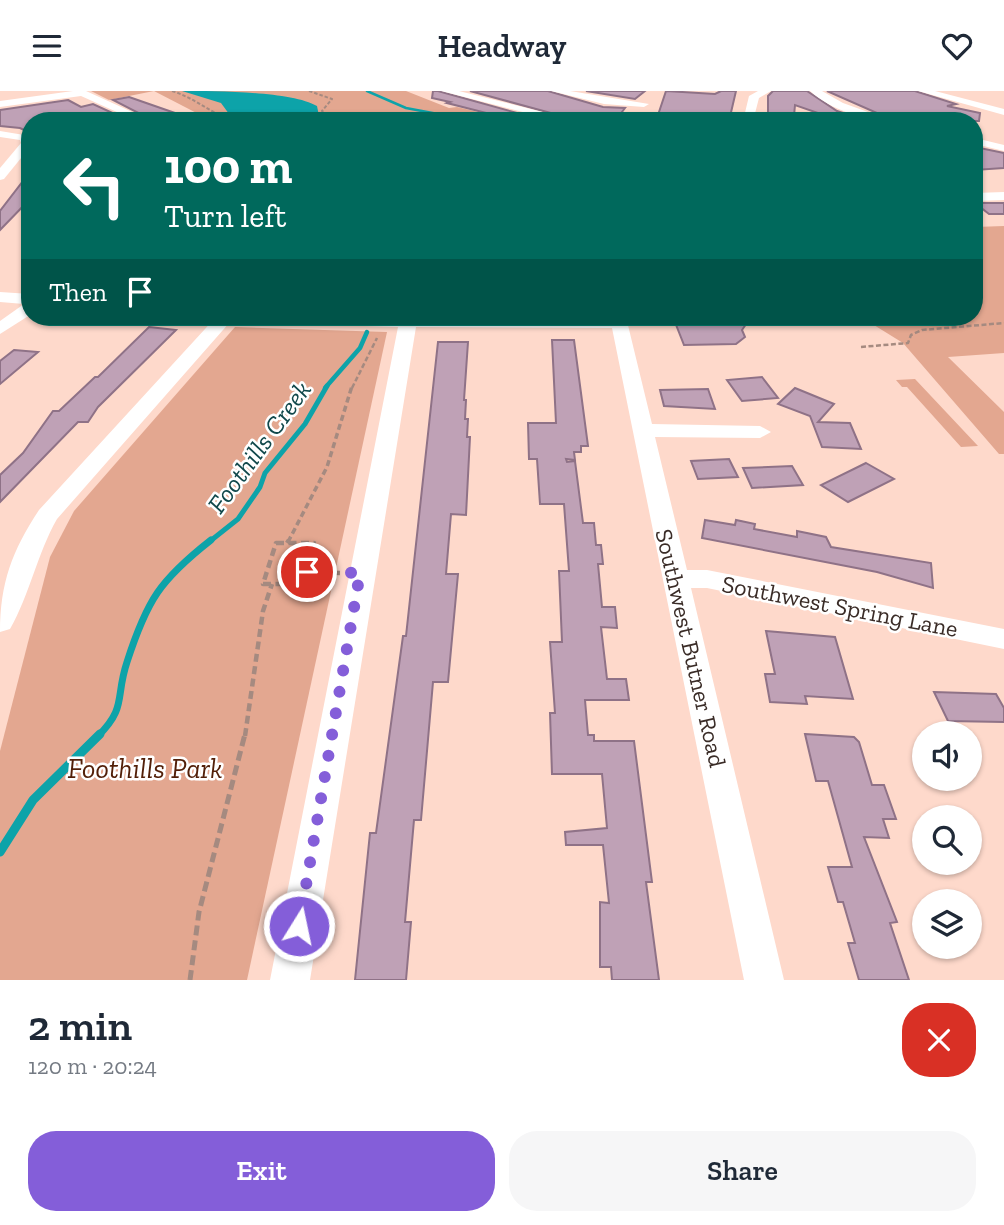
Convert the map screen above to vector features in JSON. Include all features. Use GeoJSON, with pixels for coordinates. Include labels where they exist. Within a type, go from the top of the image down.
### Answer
{"type":"FeatureCollection","features":[{"type":"Feature","properties":{"kind":"street"},"geometry":{"type":"LineString","coordinates":[[446,91],[535,112]]}},
{"type":"Feature","properties":{"kind":"street"},"geometry":{"type":"LineString","coordinates":[[556,91],[576,93],[604,101],[644,104]]}},
{"type":"Feature","properties":{"kind":"street"},"geometry":{"type":"LineString","coordinates":[[640,112],[651,91]]}},
{"type":"Feature","properties":{"kind":"street"},"geometry":{"type":"LineString","coordinates":[[750,112],[754,96],[766,91]]}},
{"type":"Feature","properties":{"kind":"street"},"geometry":{"type":"LineString","coordinates":[[815,91],[839,106],[859,112]]}},
{"type":"Feature","properties":{"kind":"street"},"geometry":{"type":"LineString","coordinates":[[923,91],[1004,113]]}},
{"type":"Feature","properties":{"kind":"street"},"geometry":{"type":"LineString","coordinates":[[0,104],[79,92],[127,112]]}},
{"type":"Feature","properties":{"kind":"street"},"geometry":{"type":"LineString","coordinates":[[0,134],[21,137]]}},
{"type":"Feature","properties":{"kind":"street"},"geometry":{"type":"LineString","coordinates":[[983,143],[1004,148]]}},
{"type":"Feature","properties":{"kind":"street"},"geometry":{"type":"LineString","coordinates":[[1,174],[21,150]]}},
{"type":"Feature","properties":{"kind":"street"},"geometry":{"type":"LineString","coordinates":[[983,197],[1004,196]]}},
{"type":"Feature","properties":{"kind":"street"},"geometry":{"type":"LineString","coordinates":[[0,297],[21,298]]}},
{"type":"Feature","properties":{"kind":"street"},"geometry":{"type":"LineString","coordinates":[[0,330],[21,314]]}},
{"type":"Feature","properties":{"kind":"street"},"geometry":{"type":"LineString","coordinates":[[0,622],[8,610],[32,541],[47,515],[219,326]]}},
{"type":"Feature","properties":{"kind":"street"},"geometry":{"type":"LineString","coordinates":[[290,980],[360,573],[407,326]]}},
{"type":"Feature","properties":{"kind":"street","name":"Southwest Butner Road"},"geometry":{"type":"LineString","coordinates":[[619,326],[764,980]]}},
{"type":"Feature","properties":{"kind":"street"},"geometry":{"type":"LineString","coordinates":[[642,430],[760,432]]}},
{"type":"Feature","properties":{"kind":"street","name":"Southwest Spring Lane"},"geometry":{"type":"LineString","coordinates":[[676,579],[707,579],[1004,639]]}},
{"type":"Feature","properties":{"kind":"path"},"geometry":{"type":"LineString","coordinates":[[172,91],[192,97],[214,112]]}},
{"type":"Feature","properties":{"kind":"path"},"geometry":{"type":"LineString","coordinates":[[309,91],[332,99],[323,112]]}},
{"type":"Feature","properties":{"kind":"path"},"geometry":{"type":"LineString","coordinates":[[983,325],[1004,323]]}},
{"type":"Feature","properties":{"kind":"path"},"geometry":{"type":"LineString","coordinates":[[287,543],[327,467],[354,383],[372,344],[382,334],[399,326]]}},
{"type":"Feature","properties":{"kind":"path"},"geometry":{"type":"LineString","coordinates":[[861,347],[908,343],[911,335],[922,330],[969,326]]}},
{"type":"Feature","properties":{"kind":"path"},"geometry":{"type":"LineString","coordinates":[[276,543],[314,544],[307,572],[303,584],[263,584],[276,543]]}},
{"type":"Feature","properties":{"kind":"path"},"geometry":{"type":"LineString","coordinates":[[307,572],[360,573]]}},
{"type":"Feature","properties":{"kind":"path"},"geometry":{"type":"LineString","coordinates":[[190,980],[199,912],[244,739],[256,675],[262,611],[272,584]]}},
{"type":"Feature","properties":{"kind":"green space"},"geometry":{"type":"Polygon","coordinates":[[[91,91],[154,91],[109,100],[91,91]]]}},
{"type":"Feature","properties":{"kind":"green space"},"geometry":{"type":"Polygon","coordinates":[[[154,91],[406,91],[449,108],[478,112],[195,112],[154,91]]]}},
{"type":"Feature","properties":{"kind":"green space"},"geometry":{"type":"Polygon","coordinates":[[[1004,226],[1004,353],[948,357],[1004,412],[1004,454],[999,454],[903,343],[876,326],[983,326],[983,227],[1004,226]]]}},
{"type":"Feature","properties":{"kind":"green space","name":"Foothills Park"},"geometry":{"type":"Polygon","coordinates":[[[235,327],[387,332],[247,980],[0,980],[0,751],[50,557],[74,511],[235,327]]]}},
{"type":"Feature","properties":{"kind":"green space"},"geometry":{"type":"Polygon","coordinates":[[[915,379],[978,446],[961,447],[907,387],[902,387],[896,380],[915,379]]]}},
{"type":"Feature","properties":{"kind":"water"},"geometry":{"type":"Polygon","coordinates":[[[182,91],[290,97],[317,106],[318,112],[228,112],[221,103],[182,91]]]}},
{"type":"Feature","properties":{"kind":"building"},"geometry":{"type":"Polygon","coordinates":[[[433,91],[438,91],[514,112],[482,112],[432,98],[433,91]]]}},
{"type":"Feature","properties":{"kind":"building"},"geometry":{"type":"Polygon","coordinates":[[[470,91],[548,91],[603,107],[625,108],[622,112],[547,112],[470,91]]]}},
{"type":"Feature","properties":{"kind":"building"},"geometry":{"type":"Polygon","coordinates":[[[586,91],[645,91],[635,99],[586,91]]]}},
{"type":"Feature","properties":{"kind":"building"},"geometry":{"type":"Polygon","coordinates":[[[666,91],[715,94],[721,91],[736,91],[731,112],[659,112],[666,91]]]}},
{"type":"Feature","properties":{"kind":"building"},"geometry":{"type":"Polygon","coordinates":[[[773,91],[807,91],[840,112],[815,112],[795,105],[794,112],[768,112],[768,96],[773,91]]]}},
{"type":"Feature","properties":{"kind":"building"},"geometry":{"type":"Polygon","coordinates":[[[827,91],[915,91],[956,104],[947,106],[975,112],[875,112],[827,91]]]}},
{"type":"Feature","properties":{"kind":"building"},"geometry":{"type":"Polygon","coordinates":[[[129,97],[172,112],[136,112],[113,100],[129,97]]]}},
{"type":"Feature","properties":{"kind":"building"},"geometry":{"type":"Polygon","coordinates":[[[68,100],[81,107],[93,104],[110,112],[21,112],[21,128],[0,126],[0,110],[68,100]]]}},
{"type":"Feature","properties":{"kind":"building"},"geometry":{"type":"Polygon","coordinates":[[[983,149],[1004,153],[1004,168],[983,169],[983,149]]]}},
{"type":"Feature","properties":{"kind":"building"},"geometry":{"type":"Polygon","coordinates":[[[21,184],[21,208],[0,230],[0,211],[21,184]]]}},
{"type":"Feature","properties":{"kind":"building"},"geometry":{"type":"Polygon","coordinates":[[[983,203],[1004,203],[1004,214],[989,214],[983,209],[983,203]]]}},
{"type":"Feature","properties":{"kind":"building"},"geometry":{"type":"Polygon","coordinates":[[[677,326],[745,326],[742,330],[745,337],[736,344],[684,345],[677,326]]]}},
{"type":"Feature","properties":{"kind":"building"},"geometry":{"type":"Polygon","coordinates":[[[149,327],[176,330],[98,407],[88,422],[78,422],[0,502],[0,475],[23,453],[53,411],[59,411],[98,377],[149,327]]]}},
{"type":"Feature","properties":{"kind":"building"},"geometry":{"type":"Polygon","coordinates":[[[552,340],[574,340],[588,446],[581,446],[581,452],[574,452],[575,460],[566,459],[567,462],[575,461],[583,523],[594,523],[596,545],[601,545],[603,564],[598,564],[602,607],[615,607],[617,628],[601,627],[607,679],[626,679],[629,700],[585,700],[588,735],[594,735],[594,741],[634,741],[652,882],[646,882],[659,980],[612,980],[611,967],[600,967],[600,902],[609,903],[603,845],[566,845],[565,832],[607,828],[602,774],[552,774],[550,713],[555,713],[550,642],[562,642],[559,571],[569,571],[564,504],[540,504],[537,459],[529,459],[528,423],[556,423],[552,340]]]}},
{"type":"Feature","properties":{"kind":"building"},"geometry":{"type":"Polygon","coordinates":[[[438,342],[468,342],[464,400],[465,419],[468,419],[467,437],[470,437],[466,515],[451,514],[446,574],[458,574],[448,682],[433,682],[421,820],[414,820],[405,922],[411,922],[406,980],[355,980],[370,833],[376,833],[403,636],[406,636],[438,342]]]}},
{"type":"Feature","properties":{"kind":"building"},"geometry":{"type":"Polygon","coordinates":[[[14,350],[38,352],[0,384],[0,361],[14,350]]]}},
{"type":"Feature","properties":{"kind":"building"},"geometry":{"type":"Polygon","coordinates":[[[762,377],[778,398],[742,401],[727,380],[762,377]]]}},
{"type":"Feature","properties":{"kind":"building"},"geometry":{"type":"Polygon","coordinates":[[[795,388],[834,404],[818,422],[850,423],[861,449],[822,447],[810,416],[778,404],[795,388]]]}},
{"type":"Feature","properties":{"kind":"building"},"geometry":{"type":"Polygon","coordinates":[[[708,389],[715,409],[664,406],[660,390],[708,389]]]}},
{"type":"Feature","properties":{"kind":"building"},"geometry":{"type":"Polygon","coordinates":[[[729,459],[738,477],[698,479],[691,461],[729,459]]]}},
{"type":"Feature","properties":{"kind":"building"},"geometry":{"type":"Polygon","coordinates":[[[866,463],[894,479],[848,502],[821,485],[866,463]]]}},
{"type":"Feature","properties":{"kind":"building"},"geometry":{"type":"Polygon","coordinates":[[[792,466],[803,485],[752,488],[743,468],[792,466]]]}},
{"type":"Feature","properties":{"kind":"building"},"geometry":{"type":"Polygon","coordinates":[[[705,520],[735,525],[736,520],[755,524],[754,529],[797,537],[797,531],[826,537],[831,547],[931,563],[933,588],[877,572],[702,538],[705,520]]]}},
{"type":"Feature","properties":{"kind":"building"},"geometry":{"type":"Polygon","coordinates":[[[766,631],[835,637],[853,699],[805,696],[807,704],[770,702],[765,674],[775,674],[766,631]]]}},
{"type":"Feature","properties":{"kind":"building"},"geometry":{"type":"Polygon","coordinates":[[[934,692],[996,694],[1004,708],[1004,722],[948,721],[934,692]]]}},
{"type":"Feature","properties":{"kind":"building"},"geometry":{"type":"Polygon","coordinates":[[[805,734],[854,737],[859,742],[872,785],[884,785],[896,819],[883,819],[889,838],[864,837],[897,922],[890,923],[909,980],[859,980],[848,943],[855,943],[843,902],[838,902],[828,867],[852,867],[828,781],[816,781],[805,734]]]}},
{"type":"Feature","properties":{"kind":"waterway"},"geometry":{"type":"LineString","coordinates":[[367,91],[406,108],[427,112]]}},
{"type":"Feature","properties":{"kind":"waterway","name":"Foothills Creek"},"geometry":{"type":"LineString","coordinates":[[325,388],[360,348],[367,332]]}},
{"type":"Feature","properties":{"kind":"waterway","name":"Foothills Creek"},"geometry":{"type":"LineString","coordinates":[[209,542],[238,519],[260,487],[265,473],[305,424],[327,386]]}},
{"type":"Feature","properties":{"kind":"waterway","name":"Foothills Creek"},"geometry":{"type":"LineString","coordinates":[[98,736],[117,709],[127,662],[141,622],[157,593],[179,567],[211,540]]}},
{"type":"Feature","properties":{"kind":"waterway","name":"Foothills Creek"},"geometry":{"type":"LineString","coordinates":[[0,852],[33,800],[98,736]]}},
{"type":"Feature","properties":{"kind":"route"},"geometry":{"type":"LineString","coordinates":[[299,926],[360,573],[307,572]]}}]}
